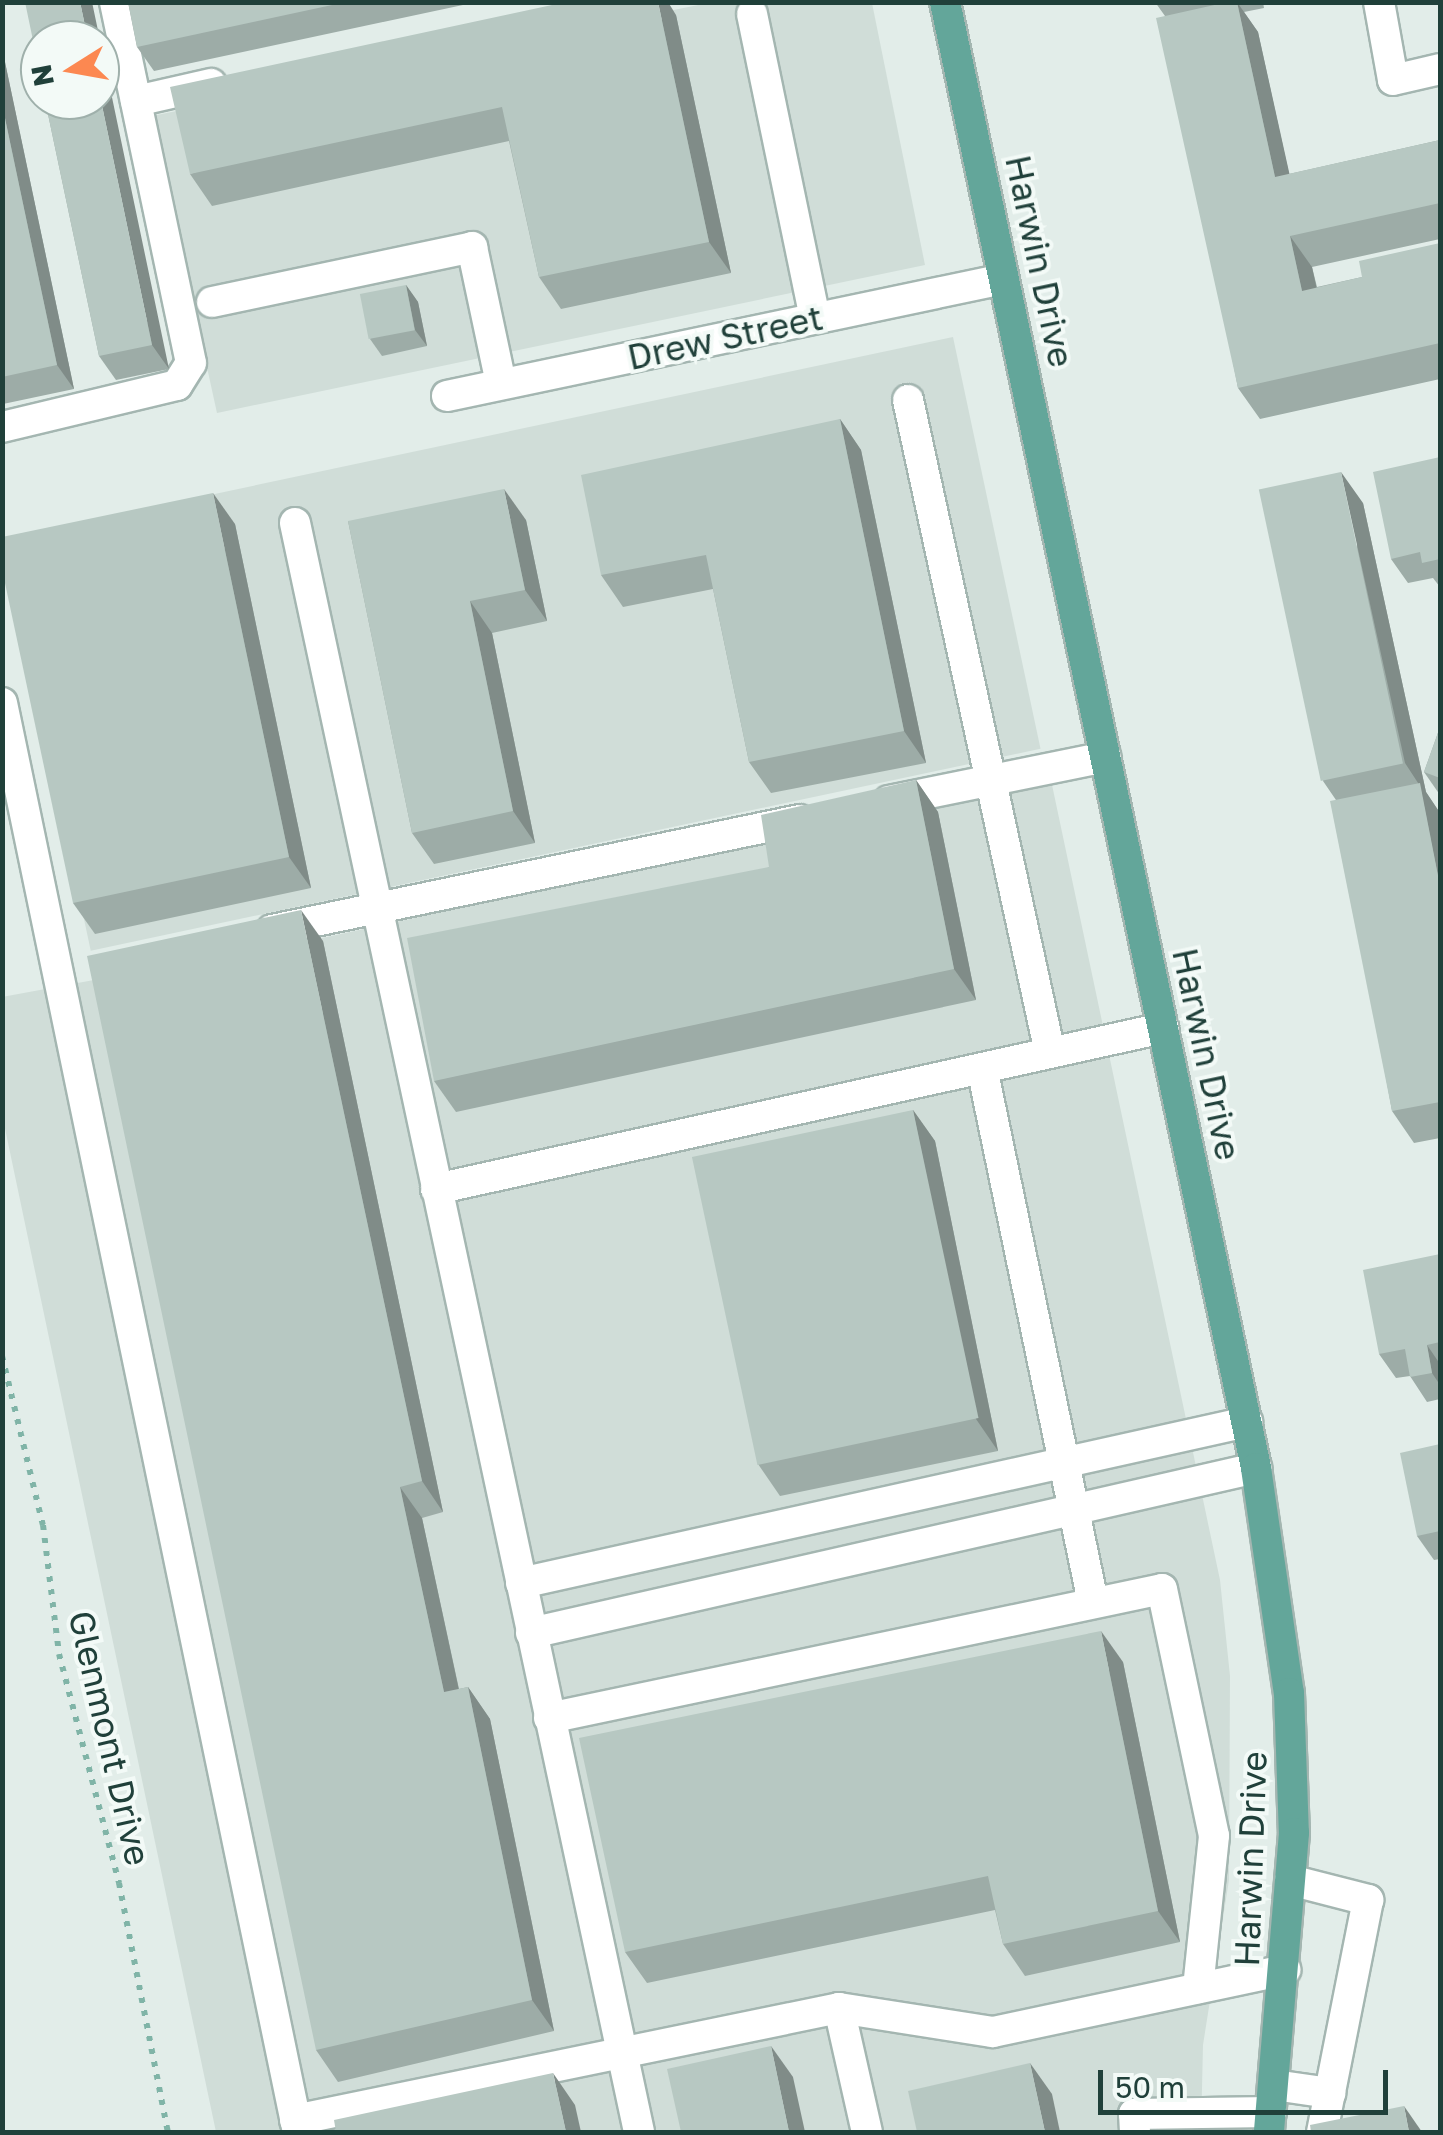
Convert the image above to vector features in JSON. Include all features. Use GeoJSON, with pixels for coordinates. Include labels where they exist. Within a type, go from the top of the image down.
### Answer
{"type":"FeatureCollection","features":[{"type":"Feature","properties":{"kind":"main road","name":"Harwin Drive"},"geometry":{"type":"LineString","coordinates":[[945,2],[1256,1468],[1290,1693],[1286,1970],[1271,2110]]}},
{"type":"Feature","properties":{"kind":"street"},"geometry":{"type":"LineString","coordinates":[[2,427],[177,385],[191,363],[116,2]]}},
{"type":"Feature","properties":{"kind":"street"},"geometry":{"type":"LineString","coordinates":[[1378,2],[1394,80],[1440,70]]}},
{"type":"Feature","properties":{"kind":"street"},"geometry":{"type":"LineString","coordinates":[[752,14],[816,318]]}},
{"type":"Feature","properties":{"kind":"street"},"geometry":{"type":"LineString","coordinates":[[136,101],[249,76]]}},
{"type":"Feature","properties":{"kind":"street"},"geometry":{"type":"LineString","coordinates":[[212,302],[472,247],[500,384]]}},
{"type":"Feature","properties":{"kind":"street","name":"Drew Street"},"geometry":{"type":"LineString","coordinates":[[447,396],[1003,280]]}},
{"type":"Feature","properties":{"kind":"street"},"geometry":{"type":"LineString","coordinates":[[908,400],[1050,1052]]}},
{"type":"Feature","properties":{"kind":"street"},"geometry":{"type":"LineString","coordinates":[[295,523],[639,2132]]}},
{"type":"Feature","properties":{"kind":"street"},"geometry":{"type":"LineString","coordinates":[[2,703],[296,2126],[622,2050],[839,2008],[993,2032],[1286,1970]]}},
{"type":"Feature","properties":{"kind":"street"},"geometry":{"type":"LineString","coordinates":[[245,936],[1106,758]]}},
{"type":"Feature","properties":{"kind":"street"},"geometry":{"type":"LineString","coordinates":[[59,976],[96,968]]}},
{"type":"Feature","properties":{"kind":"street"},"geometry":{"type":"LineString","coordinates":[[436,1189],[1164,1028]]}},
{"type":"Feature","properties":{"kind":"street"},"geometry":{"type":"LineString","coordinates":[[982,1068],[1093,1602]]}},
{"type":"Feature","properties":{"kind":"street"},"geometry":{"type":"LineString","coordinates":[[521,1583],[1246,1422]]}},
{"type":"Feature","properties":{"kind":"street"},"geometry":{"type":"LineString","coordinates":[[531,1633],[1256,1468]]}},
{"type":"Feature","properties":{"kind":"street"},"geometry":{"type":"LineString","coordinates":[[549,1718],[1162,1590],[1214,1836],[1198,1988]]}},
{"type":"Feature","properties":{"kind":"street"},"geometry":{"type":"LineString","coordinates":[[1290,1880],[1368,1900],[1322,2132]]}},
{"type":"Feature","properties":{"kind":"street"},"geometry":{"type":"LineString","coordinates":[[839,2008],[867,2132]]}},
{"type":"Feature","properties":{"kind":"street"},"geometry":{"type":"LineString","coordinates":[[1136,2132],[1134,2114],[1271,2110],[1330,2093]]}},
{"type":"Feature","properties":{"kind":"path","name":"Glenmont Drive"},"geometry":{"type":"LineString","coordinates":[[2,1356],[43,1525],[59,1654],[119,1883],[168,2132]]}},
{"type":"Feature","properties":{"kind":"shaded area"},"geometry":{"type":"Polygon","coordinates":[[[708,3],[872,3],[925,265],[217,413],[152,116],[708,3]]]}},
{"type":"Feature","properties":{"kind":"shaded area"},"geometry":{"type":"Polygon","coordinates":[[[953,337],[1041,749],[91,951],[3,539],[953,337]]]}},
{"type":"Feature","properties":{"kind":"shaded area"},"geometry":{"type":"Polygon","coordinates":[[[1051,780],[1220,1580],[1230,1676],[1229,1880],[1203,2045],[1201,2132],[216,2132],[3,1119],[2,997],[327,937],[1051,780]]]}},
{"type":"Feature","properties":{"kind":"building"},"geometry":{"type":"Polygon","coordinates":[[[25,2],[80,2],[84,20],[29,20],[25,2]]]}},
{"type":"Feature","properties":{"kind":"building"},"geometry":{"type":"Polygon","coordinates":[[[128,2],[346,2],[137,47],[128,2]]]}},
{"type":"Feature","properties":{"kind":"building"},"geometry":{"type":"Polygon","coordinates":[[[566,2],[658,2],[709,242],[539,277],[502,107],[190,174],[170,87],[566,2]]]}},
{"type":"Feature","properties":{"kind":"building"},"geometry":{"type":"Polygon","coordinates":[[[1237,2],[1275,177],[1440,140],[1440,203],[1290,236],[1302,291],[1362,277],[1359,261],[1440,243],[1440,343],[1238,388],[1156,18],[1237,2]]]}},
{"type":"Feature","properties":{"kind":"building"},"geometry":{"type":"Polygon","coordinates":[[[2,104],[57,365],[2,377],[2,104]]]}},
{"type":"Feature","properties":{"kind":"building"},"geometry":{"type":"Polygon","coordinates":[[[49,120],[105,120],[152,345],[99,356],[49,120]]]}},
{"type":"Feature","properties":{"kind":"building"},"geometry":{"type":"Polygon","coordinates":[[[406,285],[415,330],[369,339],[360,294],[406,285]]]}},
{"type":"Feature","properties":{"kind":"building"},"geometry":{"type":"Polygon","coordinates":[[[840,419],[904,731],[749,762],[706,555],[601,575],[581,475],[840,419]]]}},
{"type":"Feature","properties":{"kind":"building"},"geometry":{"type":"Polygon","coordinates":[[[1440,457],[1440,559],[1422,563],[1420,552],[1391,559],[1373,472],[1440,457]]]}},
{"type":"Feature","properties":{"kind":"building"},"geometry":{"type":"Polygon","coordinates":[[[1341,472],[1403,763],[1321,781],[1259,489],[1341,472]]]}},
{"type":"Feature","properties":{"kind":"building"},"geometry":{"type":"Polygon","coordinates":[[[504,489],[525,590],[470,601],[513,811],[412,833],[348,521],[504,489]]]}},
{"type":"Feature","properties":{"kind":"building"},"geometry":{"type":"Polygon","coordinates":[[[213,493],[289,857],[73,903],[2,569],[2,537],[213,493]]]}},
{"type":"Feature","properties":{"kind":"building"},"geometry":{"type":"Polygon","coordinates":[[[1440,727],[1440,778],[1424,772],[1440,727]]]}},
{"type":"Feature","properties":{"kind":"building"},"geometry":{"type":"Polygon","coordinates":[[[916,780],[954,969],[434,1081],[407,938],[769,867],[761,815],[916,780]]]}},
{"type":"Feature","properties":{"kind":"building"},"geometry":{"type":"Polygon","coordinates":[[[1420,783],[1440,886],[1440,1102],[1392,1111],[1330,801],[1420,783]]]}},
{"type":"Feature","properties":{"kind":"building"},"geometry":{"type":"Polygon","coordinates":[[[301,910],[422,1481],[400,1487],[444,1692],[468,1687],[532,2000],[316,2050],[87,956],[301,910]]]}},
{"type":"Feature","properties":{"kind":"building"},"geometry":{"type":"Polygon","coordinates":[[[913,1110],[978,1418],[757,1465],[692,1157],[913,1110]]]}},
{"type":"Feature","properties":{"kind":"building"},"geometry":{"type":"Polygon","coordinates":[[[1440,1254],[1440,1342],[1427,1345],[1432,1373],[1410,1377],[1405,1349],[1379,1354],[1363,1270],[1440,1254]]]}},
{"type":"Feature","properties":{"kind":"building"},"geometry":{"type":"Polygon","coordinates":[[[1440,1444],[1440,1531],[1417,1536],[1400,1453],[1440,1444]]]}},
{"type":"Feature","properties":{"kind":"building"},"geometry":{"type":"Polygon","coordinates":[[[1101,1631],[1158,1911],[1003,1944],[988,1876],[625,1952],[579,1738],[1101,1631]]]}},
{"type":"Feature","properties":{"kind":"building"},"geometry":{"type":"Polygon","coordinates":[[[771,2046],[789,2132],[681,2132],[667,2069],[771,2046]]]}},
{"type":"Feature","properties":{"kind":"building"},"geometry":{"type":"Polygon","coordinates":[[[1030,2063],[1045,2132],[917,2132],[908,2091],[1030,2063]]]}},
{"type":"Feature","properties":{"kind":"building"},"geometry":{"type":"Polygon","coordinates":[[[553,2073],[566,2132],[336,2132],[334,2120],[553,2073]]]}},
{"type":"Feature","properties":{"kind":"building"},"geometry":{"type":"Polygon","coordinates":[[[1404,2106],[1409,2132],[1311,2132],[1310,2125],[1404,2106]]]}}]}
